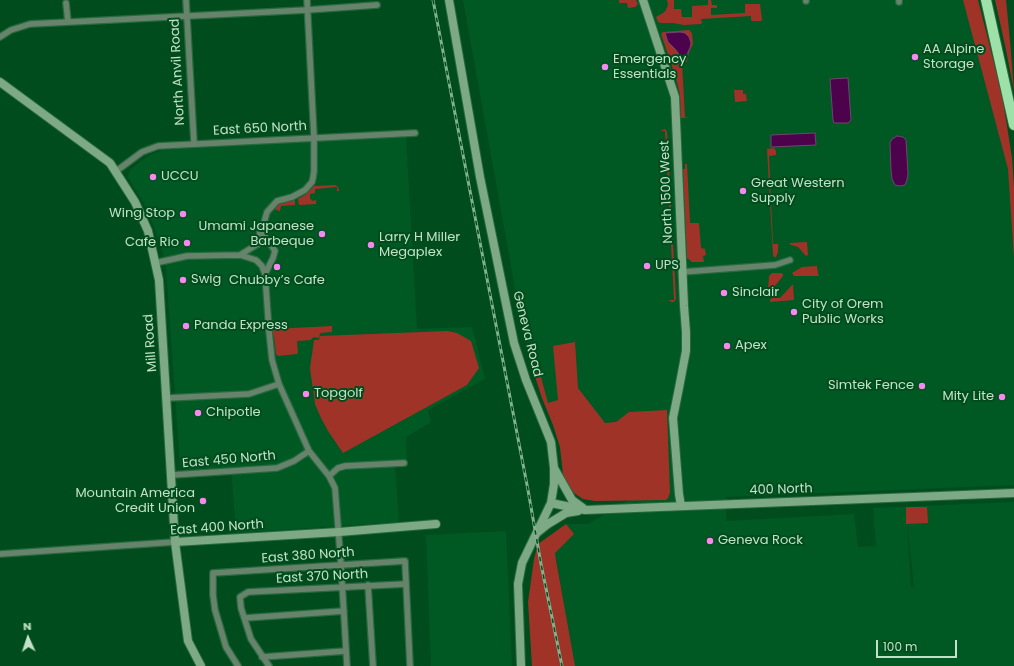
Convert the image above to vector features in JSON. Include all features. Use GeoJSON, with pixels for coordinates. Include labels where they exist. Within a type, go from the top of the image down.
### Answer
{"type":"FeatureCollection","features":[{"type":"Feature","properties":{"kind":"highway"},"geometry":{"type":"LineString","coordinates":[[986,0],[1014,125]]}},
{"type":"Feature","properties":{"kind":"main road","name":"Geneva Road"},"geometry":{"type":"LineString","coordinates":[[449,0],[480,177],[514,343],[526,380],[551,442],[554,468],[554,484],[551,503],[522,563],[518,584],[521,666]]}},
{"type":"Feature","properties":{"kind":"main road","name":"North 1500 West"},"geometry":{"type":"LineString","coordinates":[[643,0],[675,97],[686,332],[686,351],[673,418],[681,506]]}},
{"type":"Feature","properties":{"kind":"main road","name":"Mill Road"},"geometry":{"type":"LineString","coordinates":[[0,82],[110,164],[135,202],[148,231],[159,280],[175,542],[188,641],[201,666]]}},
{"type":"Feature","properties":{"kind":"main road"},"geometry":{"type":"LineString","coordinates":[[554,468],[572,500],[585,510]]}},
{"type":"Feature","properties":{"kind":"main road","name":"400 North"},"geometry":{"type":"LineString","coordinates":[[551,503],[585,510],[1014,493]]}},
{"type":"Feature","properties":{"kind":"main road"},"geometry":{"type":"LineString","coordinates":[[536,534],[548,524],[566,513],[585,510]]}},
{"type":"Feature","properties":{"kind":"main road","name":"East 400 North"},"geometry":{"type":"LineString","coordinates":[[175,542],[339,532],[436,524]]}},
{"type":"Feature","properties":{"kind":"street","name":"North Anvil Road"},"geometry":{"type":"LineString","coordinates":[[186,0],[194,143]]}},
{"type":"Feature","properties":{"kind":"street"},"geometry":{"type":"LineString","coordinates":[[307,0],[314,137],[314,171],[312,182],[297,196],[277,201],[267,212],[253,253],[257,261],[262,266],[265,274],[272,360],[279,384],[309,451],[329,476],[335,488],[342,565],[347,666]]}},
{"type":"Feature","properties":{"kind":"street"},"geometry":{"type":"LineString","coordinates":[[66,3],[68,22]]}},
{"type":"Feature","properties":{"kind":"street"},"geometry":{"type":"LineString","coordinates":[[0,37],[11,30],[30,24],[377,5]]}},
{"type":"Feature","properties":{"kind":"street","name":"East 650 North"},"geometry":{"type":"LineString","coordinates":[[115,172],[142,152],[158,146],[414,133]]}},
{"type":"Feature","properties":{"kind":"street"},"geometry":{"type":"LineString","coordinates":[[262,230],[268,243],[272,245],[275,251],[274,258],[265,274]]}},
{"type":"Feature","properties":{"kind":"street"},"geometry":{"type":"LineString","coordinates":[[240,254],[256,245],[265,242],[268,243]]}},
{"type":"Feature","properties":{"kind":"street"},"geometry":{"type":"LineString","coordinates":[[155,263],[187,256],[240,254],[265,264],[274,258]]}},
{"type":"Feature","properties":{"kind":"street"},"geometry":{"type":"LineString","coordinates":[[682,272],[775,265],[790,260]]}},
{"type":"Feature","properties":{"kind":"street"},"geometry":{"type":"LineString","coordinates":[[167,398],[249,394],[279,384]]}},
{"type":"Feature","properties":{"kind":"street","name":"East 450 North"},"geometry":{"type":"LineString","coordinates":[[172,475],[277,468],[294,461],[309,451]]}},
{"type":"Feature","properties":{"kind":"street"},"geometry":{"type":"LineString","coordinates":[[329,476],[338,468],[345,466],[404,463]]}},
{"type":"Feature","properties":{"kind":"street","name":"East 400 North"},"geometry":{"type":"LineString","coordinates":[[0,554],[175,542]]}},
{"type":"Feature","properties":{"kind":"street","name":"East 380 North"},"geometry":{"type":"LineString","coordinates":[[238,666],[226,647],[215,610],[213,573],[405,561],[406,584]]}},
{"type":"Feature","properties":{"kind":"street"},"geometry":{"type":"LineString","coordinates":[[406,584],[410,666]]}},
{"type":"Feature","properties":{"kind":"street","name":"East 370 North"},"geometry":{"type":"LineString","coordinates":[[244,618],[240,597],[248,592],[406,584]]}},
{"type":"Feature","properties":{"kind":"street"},"geometry":{"type":"LineString","coordinates":[[368,585],[373,666]]}},
{"type":"Feature","properties":{"kind":"street"},"geometry":{"type":"LineString","coordinates":[[269,666],[251,640],[244,618],[344,611]]}},
{"type":"Feature","properties":{"kind":"street"},"geometry":{"type":"LineString","coordinates":[[262,657],[346,651]]}},
{"type":"Feature","properties":{"kind":"shaded area"},"geometry":{"type":"Polygon","coordinates":[[[463,0],[965,0],[1012,168],[1014,205],[1014,485],[726,497],[726,521],[854,514],[858,547],[876,546],[873,508],[1014,502],[1014,666],[562,666],[564,604],[555,553],[573,534],[566,524],[588,524],[645,491],[559,439],[541,396],[520,316],[463,0]],[[907,522],[911,587],[914,587],[907,522]]]}},
{"type":"Feature","properties":{"kind":"shaded area"},"geometry":{"type":"Polygon","coordinates":[[[619,0],[636,0],[638,4],[635,7],[628,8],[627,3],[619,3],[619,0]]]}},
{"type":"Feature","properties":{"kind":"shaded area"},"geometry":{"type":"Polygon","coordinates":[[[667,0],[674,0],[674,9],[681,9],[682,17],[692,17],[692,6],[708,5],[708,0],[711,0],[712,5],[717,5],[717,8],[711,8],[711,15],[745,13],[745,4],[760,4],[762,20],[752,21],[751,16],[701,19],[701,24],[684,25],[658,22],[656,17],[666,10],[668,5],[667,0]]]}},
{"type":"Feature","properties":{"kind":"shaded area"},"geometry":{"type":"Polygon","coordinates":[[[963,0],[978,0],[1003,101],[1012,158],[1014,187],[1014,257],[1008,169],[963,0]]]}},
{"type":"Feature","properties":{"kind":"shaded area"},"geometry":{"type":"Polygon","coordinates":[[[995,0],[1006,0],[1014,91],[1006,50],[995,0]]]}},
{"type":"Feature","properties":{"kind":"shaded area"},"geometry":{"type":"Polygon","coordinates":[[[689,30],[692,33],[693,44],[689,52],[687,62],[682,63],[685,117],[690,117],[681,118],[680,95],[676,78],[661,34],[663,32],[689,30]]]}},
{"type":"Feature","properties":{"kind":"shaded area"},"geometry":{"type":"Polygon","coordinates":[[[665,33],[685,33],[689,37],[691,43],[687,58],[685,60],[683,60],[668,42],[665,33]]]}},
{"type":"Feature","properties":{"kind":"shaded area"},"geometry":{"type":"Polygon","coordinates":[[[848,78],[851,120],[848,123],[834,123],[830,79],[848,78]]]}},
{"type":"Feature","properties":{"kind":"shaded area"},"geometry":{"type":"Polygon","coordinates":[[[734,90],[743,90],[743,94],[746,94],[747,101],[735,102],[734,90]]]}},
{"type":"Feature","properties":{"kind":"shaded area"},"geometry":{"type":"Polygon","coordinates":[[[665,129],[667,132],[676,299],[674,302],[669,301],[674,300],[665,131],[660,131],[665,129]]]}},
{"type":"Feature","properties":{"kind":"shaded area"},"geometry":{"type":"Polygon","coordinates":[[[815,133],[816,145],[771,147],[771,135],[815,133]]]}},
{"type":"Feature","properties":{"kind":"shaded area"},"geometry":{"type":"Polygon","coordinates":[[[406,136],[417,329],[472,327],[485,379],[428,410],[431,422],[406,437],[407,466],[395,467],[399,522],[236,533],[231,467],[186,470],[181,468],[166,269],[163,253],[151,219],[145,205],[129,179],[129,172],[150,155],[163,150],[406,136]]]}},
{"type":"Feature","properties":{"kind":"shaded area"},"geometry":{"type":"Polygon","coordinates":[[[897,136],[903,137],[906,140],[908,174],[905,185],[900,186],[895,185],[892,179],[891,170],[890,143],[892,139],[897,136]]]}},
{"type":"Feature","properties":{"kind":"shaded area"},"geometry":{"type":"Polygon","coordinates":[[[774,148],[776,155],[769,156],[773,244],[778,244],[778,252],[776,257],[773,255],[767,149],[774,148]]]}},
{"type":"Feature","properties":{"kind":"shaded area"},"geometry":{"type":"Polygon","coordinates":[[[685,164],[687,164],[690,223],[699,223],[701,248],[705,249],[706,255],[703,256],[704,262],[692,262],[687,258],[683,169],[685,169],[685,164]]]}},
{"type":"Feature","properties":{"kind":"shaded area"},"geometry":{"type":"Polygon","coordinates":[[[335,185],[338,187],[339,191],[337,191],[337,187],[315,189],[315,193],[310,194],[310,199],[312,201],[316,200],[316,204],[299,205],[298,199],[305,195],[314,186],[335,185]]]}},
{"type":"Feature","properties":{"kind":"shaded area"},"geometry":{"type":"Polygon","coordinates":[[[295,200],[295,205],[281,206],[280,211],[275,209],[276,206],[281,203],[295,200]]]}},
{"type":"Feature","properties":{"kind":"shaded area"},"geometry":{"type":"Polygon","coordinates":[[[807,242],[808,255],[806,256],[798,247],[789,243],[807,242]]]}},
{"type":"Feature","properties":{"kind":"shaded area"},"geometry":{"type":"Polygon","coordinates":[[[817,266],[819,276],[794,276],[792,273],[802,267],[817,266]]]}},
{"type":"Feature","properties":{"kind":"shaded area"},"geometry":{"type":"Polygon","coordinates":[[[772,273],[781,273],[783,276],[769,292],[769,276],[772,273]]]}},
{"type":"Feature","properties":{"kind":"shaded area"},"geometry":{"type":"Polygon","coordinates":[[[793,284],[794,300],[770,302],[773,297],[780,298],[793,284]]]}},
{"type":"Feature","properties":{"kind":"shaded area"},"geometry":{"type":"Polygon","coordinates":[[[332,326],[332,332],[320,333],[319,338],[314,337],[311,340],[297,341],[297,354],[278,356],[276,354],[273,329],[332,326]]]}},
{"type":"Feature","properties":{"kind":"shaded area","name":"Topgolf"},"geometry":{"type":"Polygon","coordinates":[[[447,331],[457,333],[471,341],[479,368],[467,385],[343,453],[328,431],[315,404],[310,368],[314,340],[319,340],[320,336],[447,331]]]}},
{"type":"Feature","properties":{"kind":"shaded area"},"geometry":{"type":"Polygon","coordinates":[[[575,342],[578,388],[605,423],[616,422],[629,412],[667,410],[670,493],[666,500],[595,501],[583,499],[574,493],[566,483],[563,474],[560,447],[529,358],[535,355],[548,403],[558,400],[553,346],[575,342]]]}},
{"type":"Feature","properties":{"kind":"shaded area"},"geometry":{"type":"Polygon","coordinates":[[[906,507],[927,507],[928,523],[906,524],[906,507]]]}},
{"type":"Feature","properties":{"kind":"shaded area"},"geometry":{"type":"Polygon","coordinates":[[[566,524],[574,534],[555,553],[575,666],[532,666],[528,602],[534,559],[538,544],[566,524]]]}},
{"type":"Feature","properties":{"kind":"shaded area"},"geometry":{"type":"Polygon","coordinates":[[[506,531],[512,666],[431,666],[426,535],[506,531]]]}},
{"type":"Feature","properties":{"kind":"railway"},"geometry":{"type":"LineString","coordinates":[[433,0],[541,564],[562,666]]}},
{"type":"Feature","properties":{"kind":"place","name":"AA Alpine Storage"},"geometry":{"type":"Point","coordinates":[915,57]}},
{"type":"Feature","properties":{"kind":"place","name":"Emergency Essentials"},"geometry":{"type":"Point","coordinates":[605,67]}},
{"type":"Feature","properties":{"kind":"place","name":"UCCU"},"geometry":{"type":"Point","coordinates":[153,177]}},
{"type":"Feature","properties":{"kind":"place","name":"Great Western Supply"},"geometry":{"type":"Point","coordinates":[743,191]}},
{"type":"Feature","properties":{"kind":"place","name":"Wing Stop"},"geometry":{"type":"Point","coordinates":[183,214]}},
{"type":"Feature","properties":{"kind":"place","name":"Umami Japanese Barbeque"},"geometry":{"type":"Point","coordinates":[322,234]}},
{"type":"Feature","properties":{"kind":"place","name":"Cafe Rio"},"geometry":{"type":"Point","coordinates":[187,243]}},
{"type":"Feature","properties":{"kind":"place","name":"Larry H Miller Megaplex"},"geometry":{"type":"Point","coordinates":[371,245]}},
{"type":"Feature","properties":{"kind":"place","name":"UPS"},"geometry":{"type":"Point","coordinates":[647,266]}},
{"type":"Feature","properties":{"kind":"place","name":"Chubby’s Cafe"},"geometry":{"type":"Point","coordinates":[277,267]}},
{"type":"Feature","properties":{"kind":"place","name":"Swig"},"geometry":{"type":"Point","coordinates":[183,280]}},
{"type":"Feature","properties":{"kind":"place","name":"Sinclair"},"geometry":{"type":"Point","coordinates":[724,293]}},
{"type":"Feature","properties":{"kind":"place","name":"City of Orem Public Works"},"geometry":{"type":"Point","coordinates":[794,312]}},
{"type":"Feature","properties":{"kind":"place","name":"Panda Express"},"geometry":{"type":"Point","coordinates":[186,326]}},
{"type":"Feature","properties":{"kind":"place","name":"Apex"},"geometry":{"type":"Point","coordinates":[727,346]}},
{"type":"Feature","properties":{"kind":"place","name":"Simtek Fence"},"geometry":{"type":"Point","coordinates":[922,386]}},
{"type":"Feature","properties":{"kind":"place","name":"Topgolf"},"geometry":{"type":"Point","coordinates":[306,394]}},
{"type":"Feature","properties":{"kind":"place","name":"Mity Lite"},"geometry":{"type":"Point","coordinates":[1002,397]}},
{"type":"Feature","properties":{"kind":"place","name":"Chipotle"},"geometry":{"type":"Point","coordinates":[198,413]}},
{"type":"Feature","properties":{"kind":"place","name":"Mountain America Credit Union"},"geometry":{"type":"Point","coordinates":[203,501]}},
{"type":"Feature","properties":{"kind":"place","name":"Geneva Rock"},"geometry":{"type":"Point","coordinates":[710,541]}}]}
